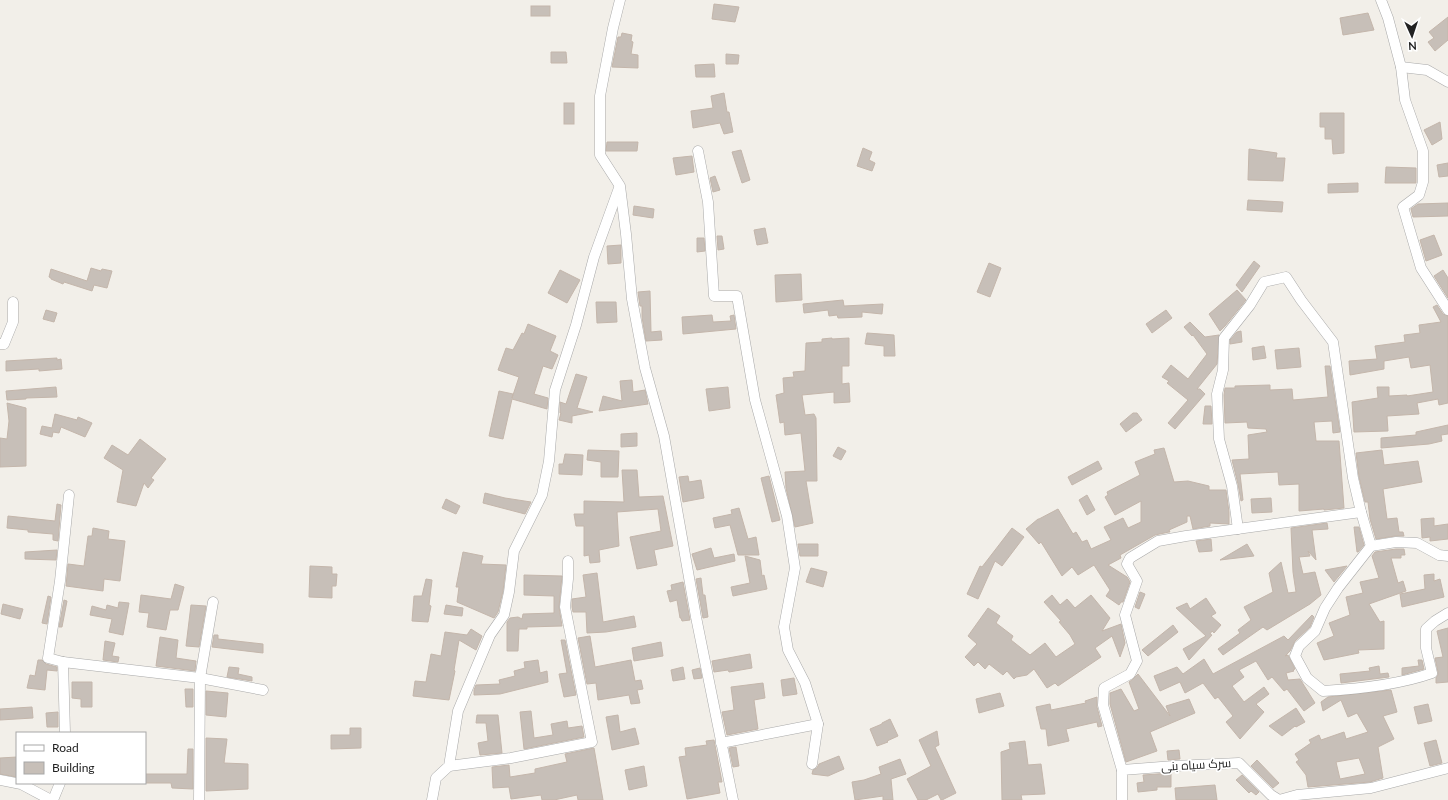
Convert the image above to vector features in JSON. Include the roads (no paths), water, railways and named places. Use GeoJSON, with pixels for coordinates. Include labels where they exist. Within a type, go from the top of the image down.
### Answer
{"type":"FeatureCollection","features":[{"type":"Feature","properties":{"kind":"street"},"geometry":{"type":"LineString","coordinates":[[620,0],[600,96],[600,155],[620,186],[632,299],[645,368],[664,436],[696,617],[733,800]]}},
{"type":"Feature","properties":{"kind":"street"},"geometry":{"type":"LineString","coordinates":[[1381,0],[1388,18],[1401,67],[1405,100],[1423,150],[1422,182],[1419,195],[1403,207],[1421,268],[1448,310]]}},
{"type":"Feature","properties":{"kind":"street"},"geometry":{"type":"LineString","coordinates":[[1401,67],[1427,70],[1448,82]]}},
{"type":"Feature","properties":{"kind":"street"},"geometry":{"type":"LineString","coordinates":[[698,151],[708,202],[714,296],[737,296],[755,400],[787,516],[795,568],[784,627],[788,650],[805,683],[818,724],[812,764]]}},
{"type":"Feature","properties":{"kind":"street"},"geometry":{"type":"LineString","coordinates":[[449,766],[458,711],[490,635],[504,615],[509,592],[514,551],[542,495],[549,460],[555,390],[576,325],[594,257],[620,186]]}},
{"type":"Feature","properties":{"kind":"street"},"geometry":{"type":"LineString","coordinates":[[1238,529],[1232,486],[1219,439],[1217,394],[1223,370],[1224,338],[1250,305],[1264,282],[1286,277],[1300,300],[1333,342],[1353,478],[1371,546]]}},
{"type":"Feature","properties":{"kind":"street"},"geometry":{"type":"LineString","coordinates":[[0,344],[4,344],[13,322],[13,302]]}},
{"type":"Feature","properties":{"kind":"street"},"geometry":{"type":"LineString","coordinates":[[69,495],[60,581],[48,658],[63,662],[200,678],[263,690]]}},
{"type":"Feature","properties":{"kind":"street"},"geometry":{"type":"LineString","coordinates":[[1122,800],[1122,770],[1103,705],[1104,688],[1130,674],[1137,661],[1125,615],[1137,581],[1127,564],[1130,558],[1158,541],[1361,512]]}},
{"type":"Feature","properties":{"kind":"street"},"geometry":{"type":"LineString","coordinates":[[1448,556],[1439,555],[1417,543],[1396,542],[1371,546],[1338,588],[1325,608],[1315,631],[1299,646],[1294,656],[1308,678],[1324,691],[1354,689],[1418,678],[1432,673],[1426,648],[1426,630],[1448,613]]}},
{"type":"Feature","properties":{"kind":"street"},"geometry":{"type":"LineString","coordinates":[[432,800],[436,778],[449,766],[511,758],[592,742],[565,607],[568,561]]}},
{"type":"Feature","properties":{"kind":"street"},"geometry":{"type":"LineString","coordinates":[[199,800],[200,678],[213,602]]}},
{"type":"Feature","properties":{"kind":"street"},"geometry":{"type":"LineString","coordinates":[[63,662],[65,732]]}},
{"type":"Feature","properties":{"kind":"street"},"geometry":{"type":"LineString","coordinates":[[722,743],[818,724]]}},
{"type":"Feature","properties":{"kind":"street","name":"سرک سیاه بنی"},"geometry":{"type":"LineString","coordinates":[[1122,770],[1239,763],[1264,788],[1279,800],[1297,795],[1372,788],[1448,768]]}},
{"type":"Feature","properties":{"kind":"street"},"geometry":{"type":"LineString","coordinates":[[0,780],[16,783]]}},
{"type":"Feature","properties":{"kind":"street"},"geometry":{"type":"LineString","coordinates":[[21,784],[52,800],[60,784]]}}]}
